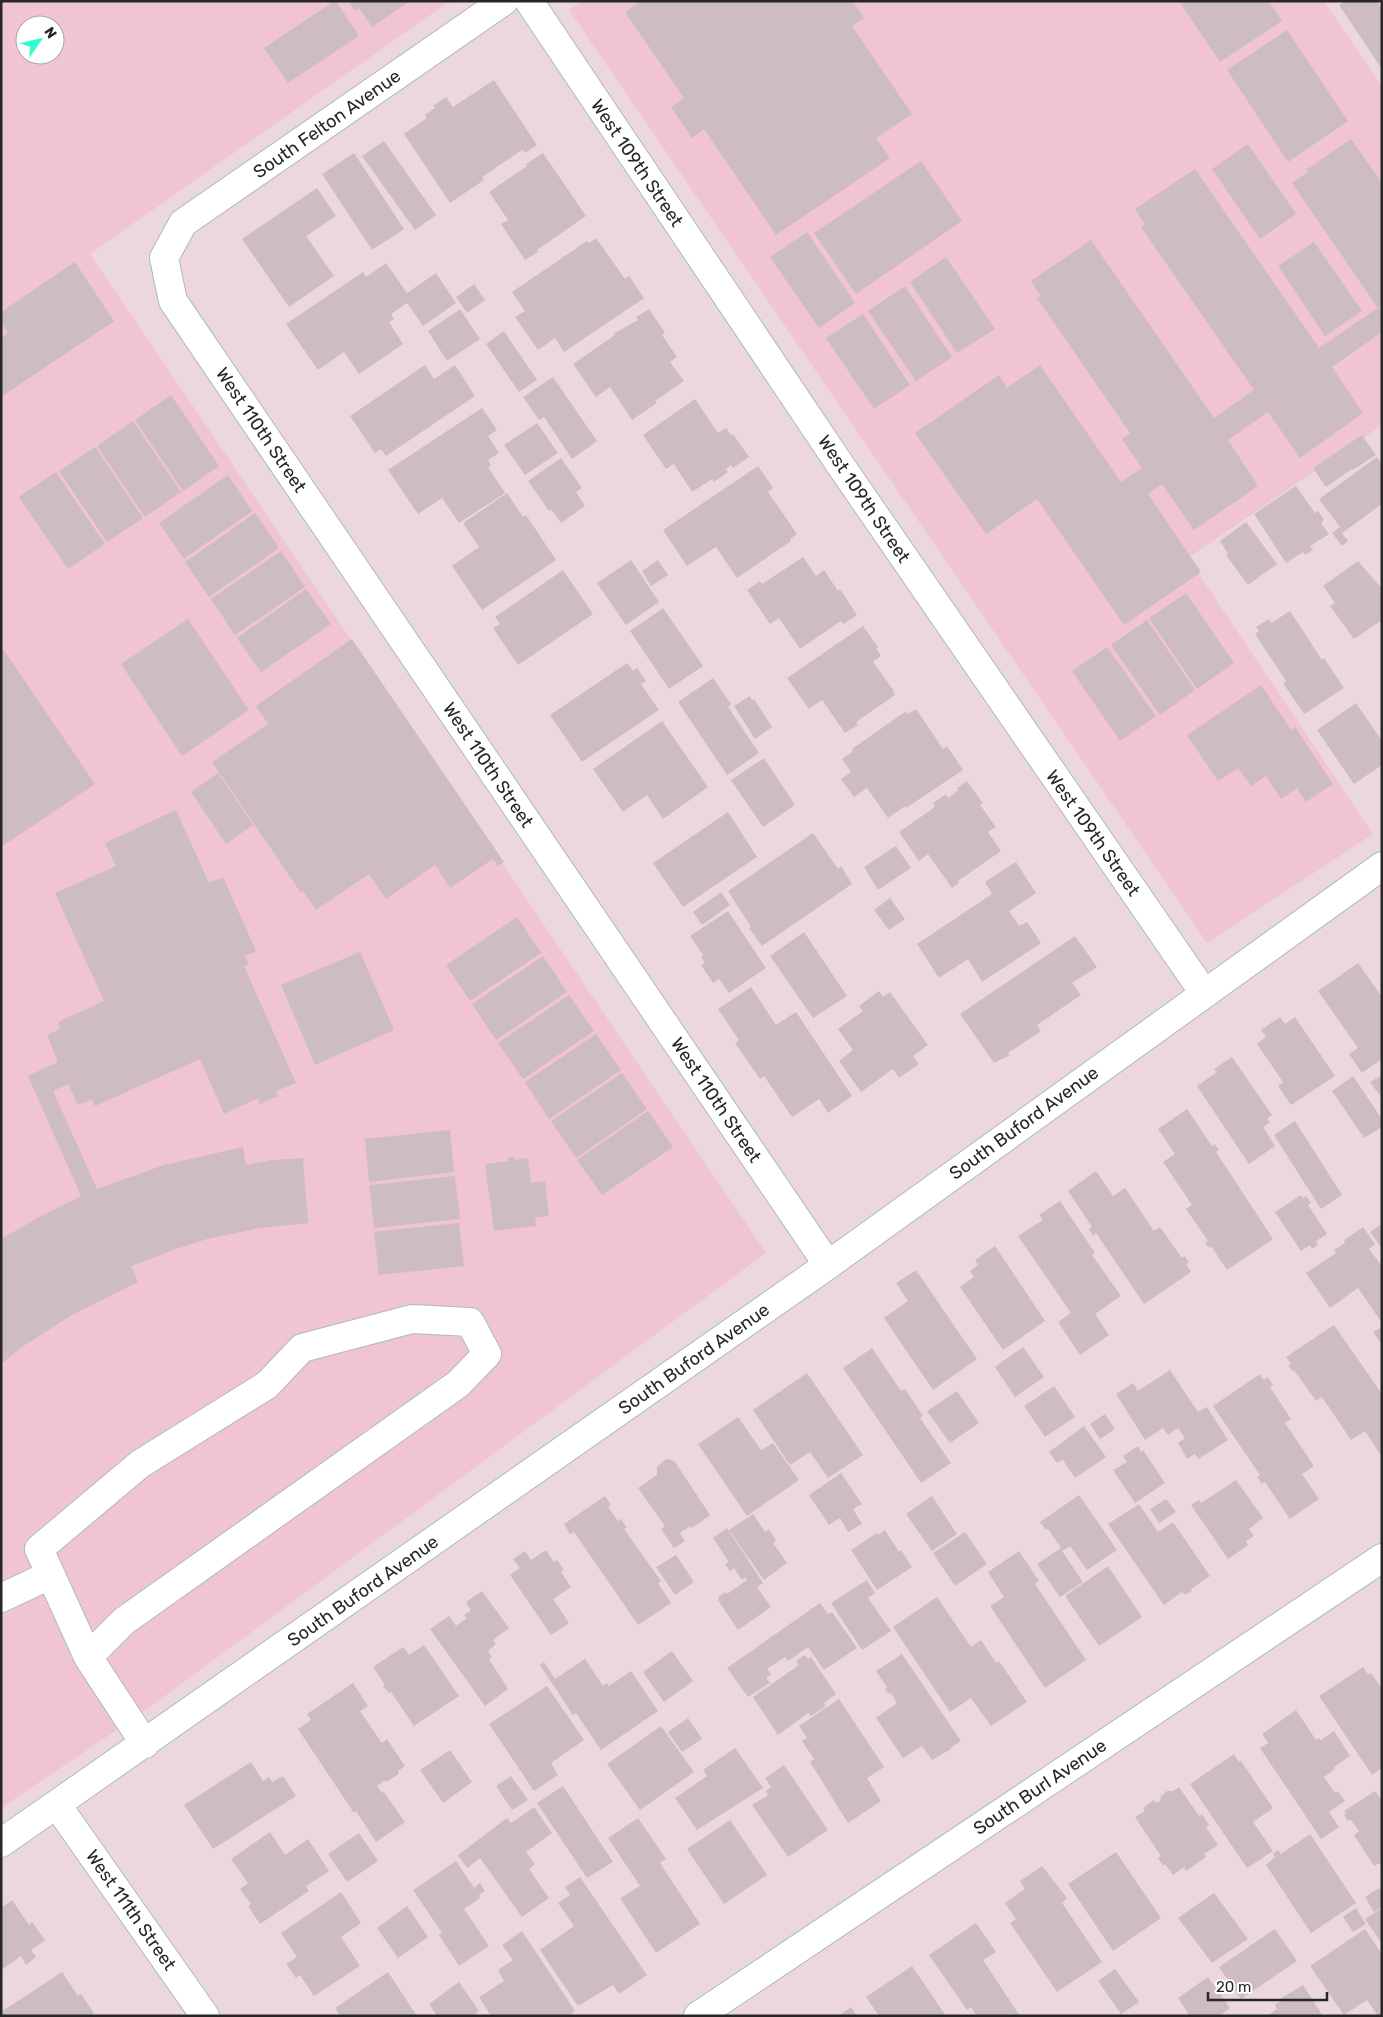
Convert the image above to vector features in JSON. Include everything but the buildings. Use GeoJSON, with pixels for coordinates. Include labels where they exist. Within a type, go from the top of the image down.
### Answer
{"type":"FeatureCollection","features":[{"type":"Feature","properties":{"kind":"street","name":"South Felton Avenue"},"geometry":{"type":"LineString","coordinates":[[164,258],[183,223],[504,1]]}},
{"type":"Feature","properties":{"kind":"street","name":"West 109th Street"},"geometry":{"type":"LineString","coordinates":[[529,1],[841,466],[1204,993]]}},
{"type":"Feature","properties":{"kind":"street","name":"West 110th Street"},"geometry":{"type":"LineString","coordinates":[[164,258],[173,301],[828,1265]]}},
{"type":"Feature","properties":{"kind":"street","name":"South Buford Avenue"},"geometry":{"type":"LineString","coordinates":[[1,1843],[828,1265],[1382,866]]}},
{"type":"Feature","properties":{"kind":"street"},"geometry":{"type":"LineString","coordinates":[[88,1657],[124,1621],[458,1384],[487,1354],[470,1322],[412,1319],[302,1348],[267,1385],[140,1464],[38,1549],[88,1657],[145,1744]]}},
{"type":"Feature","properties":{"kind":"street","name":"South Burl Avenue"},"geometry":{"type":"LineString","coordinates":[[698,2016],[1382,1558]]}},
{"type":"Feature","properties":{"kind":"street"},"geometry":{"type":"LineString","coordinates":[[1,1598],[50,1575]]}},
{"type":"Feature","properties":{"kind":"street","name":"West 111th Street"},"geometry":{"type":"LineString","coordinates":[[57,1805],[204,2016]]}},
{"type":"Feature","properties":{"kind":"shaded area"},"geometry":{"type":"Polygon","coordinates":[[[1,1],[450,1],[90,254],[766,1253],[139,1715],[1,1808],[1,1]]]}},
{"type":"Feature","properties":{"kind":"shaded area"},"geometry":{"type":"Polygon","coordinates":[[[582,1],[1324,1],[1382,86],[1382,425],[1188,558],[1373,834],[1207,943],[569,10],[582,1]]]}}]}
